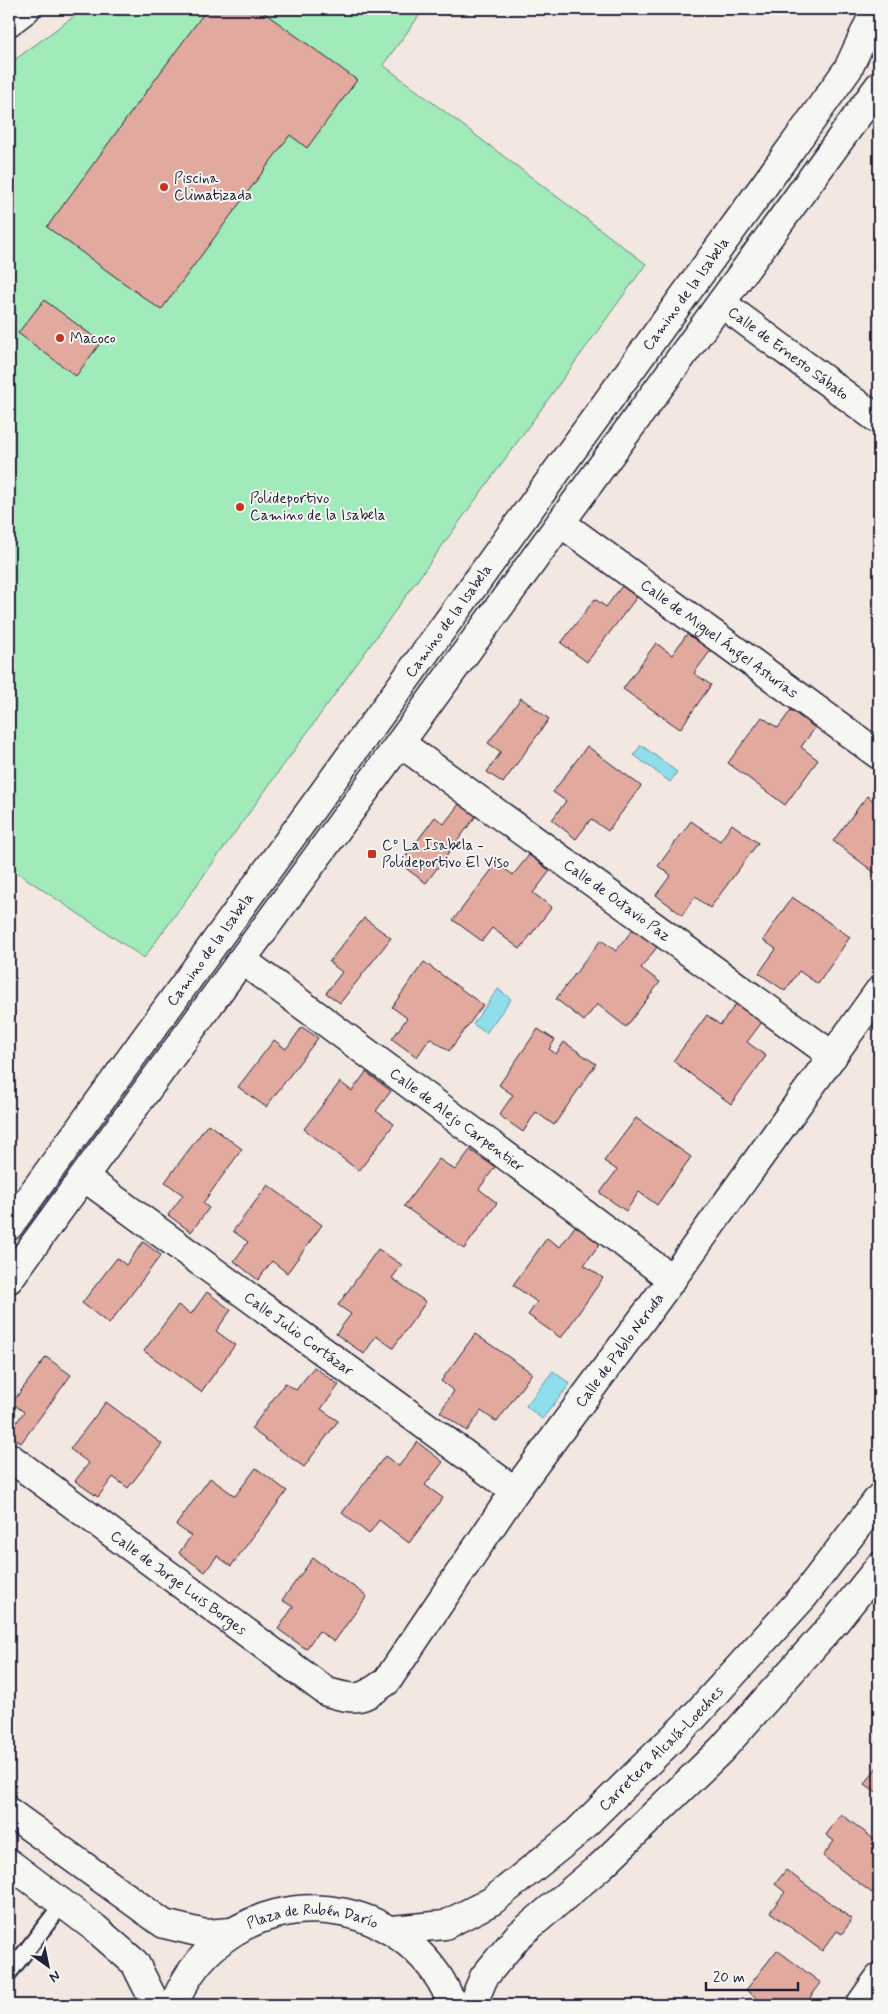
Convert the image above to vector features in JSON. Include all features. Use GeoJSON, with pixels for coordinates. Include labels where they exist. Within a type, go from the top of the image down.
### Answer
{"type":"FeatureCollection","features":[{"type":"Feature","properties":{"kind":"street"},"geometry":{"type":"LineString","coordinates":[[9,22],[26,9]]}},
{"type":"Feature","properties":{"kind":"street","name":"Camino de la Isabela"},"geometry":{"type":"LineString","coordinates":[[9,1226],[804,132],[848,69],[876,9]]}},
{"type":"Feature","properties":{"kind":"street"},"geometry":{"type":"LineString","coordinates":[[9,1279],[879,86]]}},
{"type":"Feature","properties":{"kind":"street","name":"Calle de Ernesto Sábato"},"geometry":{"type":"LineString","coordinates":[[721,304],[879,420]]}},
{"type":"Feature","properties":{"kind":"street","name":"Calle de Miguel Ángel Asturias"},"geometry":{"type":"LineString","coordinates":[[561,523],[879,755]]}},
{"type":"Feature","properties":{"kind":"street","name":"Calle de Octavio Paz"},"geometry":{"type":"LineString","coordinates":[[400,742],[833,1056]]}},
{"type":"Feature","properties":{"kind":"street","name":"Calle de Alejo Carpentier"},"geometry":{"type":"LineString","coordinates":[[242,960],[672,1279]]}},
{"type":"Feature","properties":{"kind":"street","name":"Calle de Pablo Neruda"},"geometry":{"type":"LineString","coordinates":[[353,1699],[369,1694],[387,1681],[516,1491],[672,1279],[879,991]]}},
{"type":"Feature","properties":{"kind":"street","name":"Calle Julio Cortázar"},"geometry":{"type":"LineString","coordinates":[[84,1177],[516,1491]]}},
{"type":"Feature","properties":{"kind":"street","name":"Calle de Jorge Luis Borges"},"geometry":{"type":"LineString","coordinates":[[9,1457],[327,1692],[353,1699]]}},
{"type":"Feature","properties":{"kind":"street","name":"Carretera Alcalá-Loeches"},"geometry":{"type":"LineString","coordinates":[[392,1930],[445,1925],[492,1901],[574,1834],[692,1719],[791,1610],[879,1498]]}},
{"type":"Feature","properties":{"kind":"street"},"geometry":{"type":"LineString","coordinates":[[472,2005],[484,1977],[518,1936],[602,1865],[721,1750],[835,1622],[879,1567]]}},
{"type":"Feature","properties":{"kind":"street"},"geometry":{"type":"LineString","coordinates":[[9,1812],[164,1924],[206,1934],[231,1932]]}},
{"type":"Feature","properties":{"kind":"street"},"geometry":{"type":"LineString","coordinates":[[9,1863],[63,1903],[134,1963],[156,2005]]}},
{"type":"Feature","properties":{"kind":"street","name":"Plaza de Rubén Darío"},"geometry":{"type":"LineString","coordinates":[[174,2005],[180,1989],[202,1957],[231,1932],[270,1914],[312,1908],[353,1913],[392,1930],[424,1957],[448,1991],[452,2005]]}},
{"type":"Feature","properties":{"kind":"street"},"geometry":{"type":"LineString","coordinates":[[860,2005],[879,1978]]}},
{"type":"Feature","properties":{"kind":"lane"},"geometry":{"type":"LineString","coordinates":[[9,1973],[63,1903]]}},
{"type":"Feature","properties":{"kind":"green space","name":"Polideportivo Camino de la Isabela"},"geometry":{"type":"Polygon","coordinates":[[[84,9],[424,9],[383,65],[646,264],[144,958],[9,867],[9,64],[84,9]]]}},
{"type":"Feature","properties":{"kind":"water"},"geometry":{"type":"Polygon","coordinates":[[[641,745],[677,772],[670,782],[634,755],[641,745]]]}},
{"type":"Feature","properties":{"kind":"water"},"geometry":{"type":"Polygon","coordinates":[[[498,989],[511,999],[486,1033],[473,1024],[498,989]]]}},
{"type":"Feature","properties":{"kind":"water"},"geometry":{"type":"Polygon","coordinates":[[[553,1371],[570,1384],[542,1419],[526,1406],[553,1371]]]}},
{"type":"Feature","properties":{"kind":"building","name":"Piscina Climatizada"},"geometry":{"type":"Polygon","coordinates":[[[207,9],[259,9],[357,80],[307,148],[290,135],[161,310],[47,227],[207,9]]]}},
{"type":"Feature","properties":{"kind":"building","name":"Macoco"},"geometry":{"type":"Polygon","coordinates":[[[44,300],[101,342],[76,376],[18,333],[44,300]]]}},
{"type":"Feature","properties":{"kind":"building"},"geometry":{"type":"Polygon","coordinates":[[[622,586],[637,597],[587,662],[561,643],[595,599],[606,607],[622,586]]]}},
{"type":"Feature","properties":{"kind":"building"},"geometry":{"type":"Polygon","coordinates":[[[687,634],[711,650],[694,673],[711,685],[680,729],[623,689],[656,643],[672,655],[687,634]]]}},
{"type":"Feature","properties":{"kind":"building"},"geometry":{"type":"Polygon","coordinates":[[[521,698],[549,719],[503,783],[487,772],[501,752],[488,743],[521,698]]]}},
{"type":"Feature","properties":{"kind":"building"},"geometry":{"type":"Polygon","coordinates":[[[791,710],[815,728],[801,747],[818,760],[785,805],[728,763],[762,717],[778,728],[791,710]]]}},
{"type":"Feature","properties":{"kind":"building"},"geometry":{"type":"Polygon","coordinates":[[[587,746],[641,786],[608,831],[591,819],[576,839],[552,820],[566,801],[553,792],[587,746]]]}},
{"type":"Feature","properties":{"kind":"building"},"geometry":{"type":"Polygon","coordinates":[[[867,796],[879,805],[879,876],[833,841],[867,796]]]}},
{"type":"Feature","properties":{"kind":"building"},"geometry":{"type":"Polygon","coordinates":[[[459,804],[476,816],[426,883],[400,864],[435,817],[444,824],[459,804]]]}},
{"type":"Feature","properties":{"kind":"building"},"geometry":{"type":"Polygon","coordinates":[[[691,821],[720,841],[732,824],[758,843],[710,908],[695,897],[682,915],[656,895],[671,875],[658,866],[691,821]]]}},
{"type":"Feature","properties":{"kind":"building"},"geometry":{"type":"Polygon","coordinates":[[[529,855],[550,871],[533,893],[552,907],[520,949],[492,928],[482,941],[453,920],[497,863],[513,875],[529,855]]]}},
{"type":"Feature","properties":{"kind":"building"},"geometry":{"type":"Polygon","coordinates":[[[792,897],[850,937],[818,984],[799,971],[785,991],[759,973],[776,949],[763,940],[792,897]]]}},
{"type":"Feature","properties":{"kind":"building"},"geometry":{"type":"Polygon","coordinates":[[[364,918],[391,938],[340,1003],[326,993],[342,972],[329,962],[364,918]]]}},
{"type":"Feature","properties":{"kind":"building"},"geometry":{"type":"Polygon","coordinates":[[[633,929],[657,947],[641,968],[660,982],[626,1027],[597,1004],[584,1021],[556,999],[601,940],[616,951],[633,929]]]}},
{"type":"Feature","properties":{"kind":"building"},"geometry":{"type":"Polygon","coordinates":[[[424,962],[483,1005],[449,1051],[430,1038],[417,1057],[392,1039],[407,1018],[392,1007],[424,962]]]}},
{"type":"Feature","properties":{"kind":"building"},"geometry":{"type":"Polygon","coordinates":[[[737,1003],[762,1022],[747,1042],[766,1056],[731,1104],[673,1061],[707,1015],[720,1025],[737,1003]]]}},
{"type":"Feature","properties":{"kind":"building"},"geometry":{"type":"Polygon","coordinates":[[[302,1027],[318,1038],[266,1107],[238,1087],[274,1040],[286,1049],[302,1027]]]}},
{"type":"Feature","properties":{"kind":"building"},"geometry":{"type":"Polygon","coordinates":[[[538,1029],[555,1040],[549,1049],[556,1054],[564,1042],[596,1064],[554,1125],[536,1112],[523,1132],[499,1115],[513,1095],[499,1085],[538,1029]]]}},
{"type":"Feature","properties":{"kind":"building"},"geometry":{"type":"Polygon","coordinates":[[[366,1072],[391,1091],[376,1111],[394,1124],[359,1171],[304,1129],[340,1082],[352,1091],[366,1072]]]}},
{"type":"Feature","properties":{"kind":"building"},"geometry":{"type":"Polygon","coordinates":[[[636,1118],[691,1157],[657,1205],[639,1192],[626,1211],[600,1193],[617,1170],[604,1161],[636,1118]]]}},
{"type":"Feature","properties":{"kind":"building"},"geometry":{"type":"Polygon","coordinates":[[[208,1124],[242,1149],[203,1203],[209,1208],[191,1232],[168,1215],[183,1195],[165,1182],[208,1124]]]}},
{"type":"Feature","properties":{"kind":"building"},"geometry":{"type":"Polygon","coordinates":[[[470,1150],[495,1167],[479,1189],[497,1203],[464,1249],[404,1206],[439,1159],[455,1170],[470,1150]]]}},
{"type":"Feature","properties":{"kind":"building"},"geometry":{"type":"Polygon","coordinates":[[[268,1185],[322,1225],[287,1273],[272,1261],[258,1280],[234,1261],[248,1242],[233,1231],[268,1185]]]}},
{"type":"Feature","properties":{"kind":"building"},"geometry":{"type":"Polygon","coordinates":[[[576,1225],[601,1242],[584,1265],[603,1278],[561,1338],[528,1315],[537,1302],[513,1285],[547,1238],[560,1247],[576,1225]]]}},
{"type":"Feature","properties":{"kind":"building"},"geometry":{"type":"Polygon","coordinates":[[[143,1242],[161,1255],[109,1324],[82,1303],[117,1258],[126,1265],[143,1242]]]}},
{"type":"Feature","properties":{"kind":"building"},"geometry":{"type":"Polygon","coordinates":[[[378,1249],[402,1265],[392,1278],[426,1302],[393,1348],[376,1336],[364,1354],[336,1334],[351,1314],[338,1305],[378,1249]]]}},
{"type":"Feature","properties":{"kind":"building"},"geometry":{"type":"Polygon","coordinates":[[[207,1292],[231,1310],[216,1331],[235,1345],[201,1392],[144,1351],[178,1305],[191,1314],[207,1292]]]}},
{"type":"Feature","properties":{"kind":"building"},"geometry":{"type":"Polygon","coordinates":[[[475,1334],[532,1373],[497,1422],[481,1411],[467,1431],[440,1412],[454,1391],[441,1381],[475,1334]]]}},
{"type":"Feature","properties":{"kind":"building"},"geometry":{"type":"Polygon","coordinates":[[[46,1357],[71,1375],[21,1443],[9,1433],[24,1412],[12,1403],[46,1357]]]}},
{"type":"Feature","properties":{"kind":"building"},"geometry":{"type":"Polygon","coordinates":[[[314,1367],[339,1385],[321,1409],[338,1421],[304,1467],[251,1429],[285,1383],[296,1390],[314,1367]]]}},
{"type":"Feature","properties":{"kind":"building"},"geometry":{"type":"Polygon","coordinates":[[[106,1402],[162,1444],[128,1488],[113,1477],[98,1497],[75,1481],[89,1463],[70,1449],[106,1402]]]}},
{"type":"Feature","properties":{"kind":"building"},"geometry":{"type":"Polygon","coordinates":[[[417,1442],[443,1462],[425,1485],[443,1498],[409,1543],[379,1520],[369,1534],[342,1513],[385,1456],[399,1466],[417,1442]]]}},
{"type":"Feature","properties":{"kind":"building"},"geometry":{"type":"Polygon","coordinates":[[[256,1468],[287,1491],[231,1566],[217,1556],[205,1572],[179,1553],[191,1536],[176,1525],[210,1478],[235,1496],[256,1468]]]}},
{"type":"Feature","properties":{"kind":"building"},"geometry":{"type":"Polygon","coordinates":[[[313,1558],[367,1596],[334,1642],[319,1631],[306,1649],[278,1629],[293,1607],[282,1600],[313,1558]]]}},
{"type":"Feature","properties":{"kind":"building"},"geometry":{"type":"Polygon","coordinates":[[[879,1764],[879,1794],[865,1784],[879,1764]]]}},
{"type":"Feature","properties":{"kind":"building"},"geometry":{"type":"Polygon","coordinates":[[[841,1814],[879,1843],[879,1884],[872,1893],[823,1856],[834,1841],[826,1835],[841,1814]]]}},
{"type":"Feature","properties":{"kind":"building"},"geometry":{"type":"Polygon","coordinates":[[[786,1870],[852,1919],[842,1934],[837,1931],[822,1951],[770,1912],[785,1892],[775,1884],[786,1870]]]}},
{"type":"Feature","properties":{"kind":"building"},"geometry":{"type":"Polygon","coordinates":[[[777,1950],[821,1983],[809,1999],[816,2003],[814,2005],[766,2005],[746,1990],[777,1950]]]}},
{"type":"Feature","properties":{"kind":"place","name":"Piscina Climatizada"},"geometry":{"type":"Point","coordinates":[164,187]}},
{"type":"Feature","properties":{"kind":"place","name":"Macoco"},"geometry":{"type":"Point","coordinates":[60,338]}},
{"type":"Feature","properties":{"kind":"place","name":"Polideportivo Camino de la Isabela"},"geometry":{"type":"Point","coordinates":[240,507]}},
{"type":"Feature","properties":{"kind":"place","name":"Cº La Isabela - Polideportivo El Viso"},"geometry":{"type":"Point","coordinates":[372,854]}}]}
